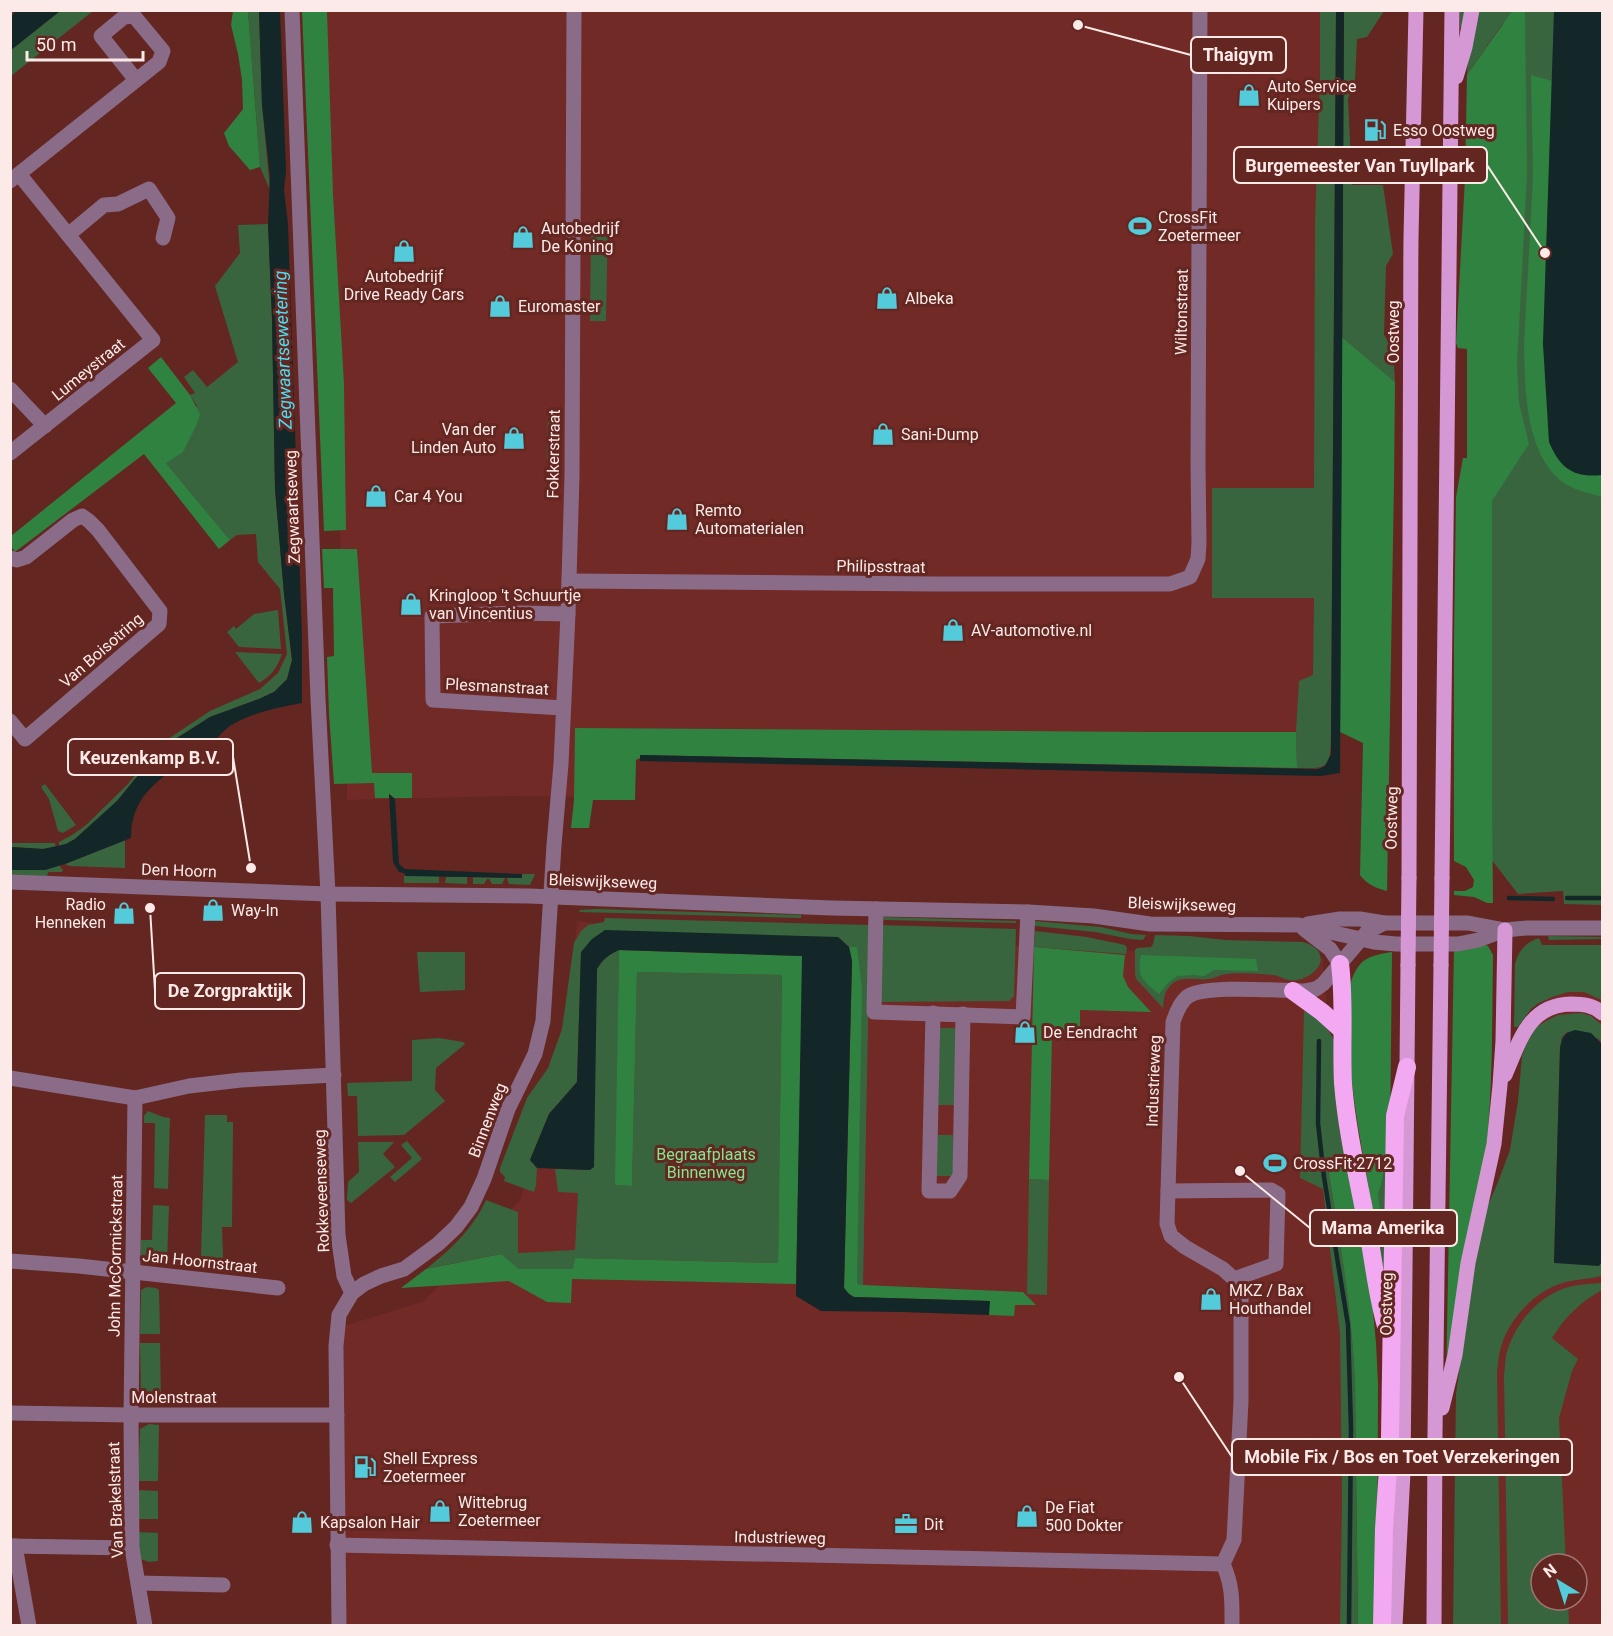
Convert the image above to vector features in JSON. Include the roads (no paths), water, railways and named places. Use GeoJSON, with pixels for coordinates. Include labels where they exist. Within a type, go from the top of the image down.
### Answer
{"type":"FeatureCollection","features":[{"type":"Feature","properties":{"kind":"highway"},"geometry":{"type":"LineString","coordinates":[[1340,964],[1346,1105],[1379,1302],[1391,1342]]}},
{"type":"Feature","properties":{"kind":"highway"},"geometry":{"type":"LineString","coordinates":[[1293,991],[1342,1030]]}},
{"type":"Feature","properties":{"kind":"highway"},"geometry":{"type":"LineString","coordinates":[[1382,1626],[1384,1529],[1390,1437],[1395,1116],[1407,1067]]}},
{"type":"Feature","properties":{"kind":"main road","name":"Oostweg"},"geometry":{"type":"LineString","coordinates":[[1395,1626],[1402,1495],[1411,635],[1411,248],[1416,10]]}},
{"type":"Feature","properties":{"kind":"main road"},"geometry":{"type":"LineString","coordinates":[[1434,1626],[1452,10]]}},
{"type":"Feature","properties":{"kind":"main road"},"geometry":{"type":"LineString","coordinates":[[1451,94],[1465,47],[1472,10]]}},
{"type":"Feature","properties":{"kind":"main road"},"geometry":{"type":"LineString","coordinates":[[1435,1434],[1455,1355],[1470,1254],[1494,1144],[1503,1032],[1505,930]]}},
{"type":"Feature","properties":{"kind":"main road"},"geometry":{"type":"LineString","coordinates":[[1500,1085],[1526,1028],[1542,1012],[1555,1006],[1571,1004],[1592,1006],[1602,1013]]}},
{"type":"Feature","properties":{"kind":"street","name":"Zegwaartseweg"},"geometry":{"type":"LineString","coordinates":[[292,10],[318,699],[328,894]]}},
{"type":"Feature","properties":{"kind":"street","name":"Fokkerstraat"},"geometry":{"type":"LineString","coordinates":[[550,896],[561,764],[569,581],[572,466],[574,10]]}},
{"type":"Feature","properties":{"kind":"street","name":"Wiltonstraat"},"geometry":{"type":"LineString","coordinates":[[1190,577],[1198,559],[1200,10]]}},
{"type":"Feature","properties":{"kind":"street"},"geometry":{"type":"LineString","coordinates":[[136,80],[15,178],[68,235],[104,205],[118,204],[149,189],[168,218],[164,238]]}},
{"type":"Feature","properties":{"kind":"street","name":"Lumeystraat"},"geometry":{"type":"LineString","coordinates":[[10,453],[153,340],[68,235]]}},
{"type":"Feature","properties":{"kind":"street"},"geometry":{"type":"LineString","coordinates":[[13,397],[45,426]]}},
{"type":"Feature","properties":{"kind":"street","name":"Van Boisotring"},"geometry":{"type":"LineString","coordinates":[[10,558],[17,560],[26,557],[73,520],[82,516],[98,530],[160,611],[160,618],[159,624],[25,739],[10,721]]}},
{"type":"Feature","properties":{"kind":"street","name":"Philipsstraat"},"geometry":{"type":"LineString","coordinates":[[569,581],[1170,584],[1190,577]]}},
{"type":"Feature","properties":{"kind":"street","name":"Plesmanstraat"},"geometry":{"type":"LineString","coordinates":[[563,708],[433,700],[432,616],[568,614]]}},
{"type":"Feature","properties":{"kind":"street","name":"Den Hoorn"},"geometry":{"type":"LineString","coordinates":[[10,882],[328,894]]}},
{"type":"Feature","properties":{"kind":"street","name":"Bleiswijkseweg"},"geometry":{"type":"LineString","coordinates":[[328,894],[550,896],[876,909],[1028,912],[1095,916],[1150,924],[1299,925],[1340,919],[1384,923],[1460,923],[1505,930],[1544,927],[1602,928]]}},
{"type":"Feature","properties":{"kind":"street","name":"Rokkeveenseweg"},"geometry":{"type":"LineString","coordinates":[[328,894],[338,1235],[344,1276],[352,1293]]}},
{"type":"Feature","properties":{"kind":"street","name":"Binnenweg"},"geometry":{"type":"LineString","coordinates":[[352,1293],[381,1276],[404,1269],[438,1244],[456,1227],[471,1207],[484,1179],[508,1109],[535,1054],[543,1021],[550,896]]}},
{"type":"Feature","properties":{"kind":"street"},"geometry":{"type":"LineString","coordinates":[[876,909],[874,1012],[1023,1017],[1028,912]]}},
{"type":"Feature","properties":{"kind":"street"},"geometry":{"type":"LineString","coordinates":[[1361,939],[1369,931],[1384,923]]}},
{"type":"Feature","properties":{"kind":"street","name":"Bleiswijkseweg"},"geometry":{"type":"LineString","coordinates":[[1299,925],[1384,944],[1458,944],[1478,940],[1505,930]]}},
{"type":"Feature","properties":{"kind":"street"},"geometry":{"type":"LineString","coordinates":[[1299,925],[1330,950],[1340,964]]}},
{"type":"Feature","properties":{"kind":"street","name":"Industrieweg"},"geometry":{"type":"LineString","coordinates":[[1234,1279],[1223,1269],[1171,1236],[1167,1224],[1173,1022],[1186,998],[1197,993],[1225,990],[1308,991],[1316,989],[1323,984],[1361,939]]}},
{"type":"Feature","properties":{"kind":"street"},"geometry":{"type":"LineString","coordinates":[[933,1013],[929,1191],[950,1191],[960,1176],[963,1014]]}},
{"type":"Feature","properties":{"kind":"street"},"geometry":{"type":"LineString","coordinates":[[10,1077],[135,1098],[189,1086],[241,1080],[334,1075]]}},
{"type":"Feature","properties":{"kind":"street","name":"John McCormickstraat"},"geometry":{"type":"LineString","coordinates":[[131,1415],[135,1098]]}},
{"type":"Feature","properties":{"kind":"street"},"geometry":{"type":"LineString","coordinates":[[1168,1191],[1271,1190],[1278,1194],[1276,1264],[1234,1279],[1242,1296],[1241,1401],[1234,1540],[1223,1564],[1233,1594],[1232,1626]]}},
{"type":"Feature","properties":{"kind":"street","name":"Jan Hoornstraat"},"geometry":{"type":"LineString","coordinates":[[10,1261],[278,1288]]}},
{"type":"Feature","properties":{"kind":"street"},"geometry":{"type":"LineString","coordinates":[[339,1626],[336,1346],[339,1315],[352,1293]]}},
{"type":"Feature","properties":{"kind":"street","name":"Molenstraat"},"geometry":{"type":"LineString","coordinates":[[10,1413],[337,1415]]}},
{"type":"Feature","properties":{"kind":"street","name":"Van Brakelstraat"},"geometry":{"type":"LineString","coordinates":[[131,1415],[132,1548],[145,1626]]}},
{"type":"Feature","properties":{"kind":"street","name":"Industrieweg"},"geometry":{"type":"LineString","coordinates":[[337,1545],[1223,1564]]}},
{"type":"Feature","properties":{"kind":"street"},"geometry":{"type":"LineString","coordinates":[[29,1626],[13,1546],[132,1548]]}},
{"type":"Feature","properties":{"kind":"street"},"geometry":{"type":"LineString","coordinates":[[139,1583],[223,1585]]}},
{"type":"Feature","properties":{"kind":"water"},"geometry":{"type":"Polygon","coordinates":[[[16,11],[60,11],[11,50],[11,17],[16,11]]]}},
{"type":"Feature","properties":{"kind":"water","name":"Zegwaartsewetering"},"geometry":{"type":"Polygon","coordinates":[[[259,11],[280,11],[286,171],[284,190],[288,224],[302,636],[302,703],[276,708],[235,723],[208,747],[163,777],[144,796],[137,807],[131,838],[45,870],[11,870],[11,847],[43,849],[66,844],[75,839],[117,801],[164,748],[177,738],[210,717],[274,692],[287,679],[292,660],[275,489],[268,224],[270,176],[262,105],[259,11]]]}},
{"type":"Feature","properties":{"kind":"water"},"geometry":{"type":"Polygon","coordinates":[[[1336,11],[1344,11],[1340,773],[1321,776],[640,761],[640,755],[1318,769],[1325,766],[1331,754],[1336,11]]]}},
{"type":"Feature","properties":{"kind":"water"},"geometry":{"type":"Polygon","coordinates":[[[1554,11],[1602,11],[1602,475],[1592,476],[1575,473],[1563,465],[1549,442],[1543,344],[1554,11]]]}},
{"type":"Feature","properties":{"kind":"water"},"geometry":{"type":"Polygon","coordinates":[[[389,794],[395,799],[399,864],[405,869],[522,874],[522,878],[405,876],[404,873],[399,872],[393,862],[389,794]]]}},
{"type":"Feature","properties":{"kind":"water"},"geometry":{"type":"Polygon","coordinates":[[[605,930],[838,937],[849,947],[852,961],[844,1288],[854,1297],[990,1301],[989,1315],[821,1311],[796,1296],[802,956],[619,950],[606,958],[597,969],[594,1167],[590,1170],[537,1168],[530,1160],[549,1114],[577,1082],[581,952],[592,939],[605,930]]]}},
{"type":"Feature","properties":{"kind":"water"},"geometry":{"type":"Polygon","coordinates":[[[1575,1030],[1591,1033],[1602,1044],[1602,1262],[1599,1266],[1554,1263],[1560,1048],[1564,1036],[1575,1030]]]}},
{"type":"Feature","properties":{"kind":"waterway"},"geometry":{"type":"LineString","coordinates":[[1509,898],[1553,899]]}},
{"type":"Feature","properties":{"kind":"waterway"},"geometry":{"type":"LineString","coordinates":[[1567,898],[1602,898]]}},
{"type":"Feature","properties":{"kind":"waterway"},"geometry":{"type":"LineString","coordinates":[[1319,1041],[1318,1123],[1324,1177],[1348,1325],[1351,1429],[1349,1626]]}},
{"type":"Feature","properties":{"kind":"place","name":"Thaigym"},"geometry":{"type":"Point","coordinates":[1078,25]}},
{"type":"Feature","properties":{"kind":"place","name":"Auto Service Kuipers"},"geometry":{"type":"Point","coordinates":[1249,95]}},
{"type":"Feature","properties":{"kind":"place","name":"Esso Oostweg"},"geometry":{"type":"Point","coordinates":[1375,130]}},
{"type":"Feature","properties":{"kind":"place","name":"CrossFit Zoetermeer"},"geometry":{"type":"Point","coordinates":[1140,226]}},
{"type":"Feature","properties":{"kind":"place","name":"Autobedrijf De Koning"},"geometry":{"type":"Point","coordinates":[523,237]}},
{"type":"Feature","properties":{"kind":"place","name":"Autobedrijf Drive Ready Cars"},"geometry":{"type":"Point","coordinates":[404,251]}},
{"type":"Feature","properties":{"kind":"place","name":"Burgemeester Van Tuyllpark"},"geometry":{"type":"Point","coordinates":[1545,253]}},
{"type":"Feature","properties":{"kind":"place","name":"Albeka"},"geometry":{"type":"Point","coordinates":[887,298]}},
{"type":"Feature","properties":{"kind":"place","name":"Euromaster"},"geometry":{"type":"Point","coordinates":[500,306]}},
{"type":"Feature","properties":{"kind":"place","name":"Sani-Dump"},"geometry":{"type":"Point","coordinates":[883,434]}},
{"type":"Feature","properties":{"kind":"place","name":"Van der Linden Auto"},"geometry":{"type":"Point","coordinates":[514,438]}},
{"type":"Feature","properties":{"kind":"place","name":"Car 4 You"},"geometry":{"type":"Point","coordinates":[376,496]}},
{"type":"Feature","properties":{"kind":"place","name":"Remto Automaterialen"},"geometry":{"type":"Point","coordinates":[677,519]}},
{"type":"Feature","properties":{"kind":"place","name":"Kringloop 't Schuurtje van Vincentius"},"geometry":{"type":"Point","coordinates":[411,604]}},
{"type":"Feature","properties":{"kind":"place","name":"AV-automotive.nl"},"geometry":{"type":"Point","coordinates":[953,630]}},
{"type":"Feature","properties":{"kind":"place","name":"Keuzenkamp B.V."},"geometry":{"type":"Point","coordinates":[251,868]}},
{"type":"Feature","properties":{"kind":"place","name":"De Zorgpraktijk"},"geometry":{"type":"Point","coordinates":[150,908]}},
{"type":"Feature","properties":{"kind":"place","name":"Way-In"},"geometry":{"type":"Point","coordinates":[213,910]}},
{"type":"Feature","properties":{"kind":"place","name":"Radio Henneken"},"geometry":{"type":"Point","coordinates":[124,913]}},
{"type":"Feature","properties":{"kind":"place","name":"De Eendracht"},"geometry":{"type":"Point","coordinates":[1025,1032]}},
{"type":"Feature","properties":{"kind":"place","name":"CrossFit 2712"},"geometry":{"type":"Point","coordinates":[1275,1163]}},
{"type":"Feature","properties":{"kind":"place","name":"Mama Amerika"},"geometry":{"type":"Point","coordinates":[1240,1171]}},
{"type":"Feature","properties":{"kind":"place","name":"MKZ / Bax Houthandel"},"geometry":{"type":"Point","coordinates":[1211,1299]}},
{"type":"Feature","properties":{"kind":"place","name":"Mobile Fix / Bos en Toet Verzekeringen"},"geometry":{"type":"Point","coordinates":[1179,1377]}},
{"type":"Feature","properties":{"kind":"place","name":"Shell Express Zoetermeer"},"geometry":{"type":"Point","coordinates":[365,1467]}},
{"type":"Feature","properties":{"kind":"place","name":"Wittebrug Zoetermeer"},"geometry":{"type":"Point","coordinates":[440,1511]}},
{"type":"Feature","properties":{"kind":"place","name":"De Fiat 500 Dokter"},"geometry":{"type":"Point","coordinates":[1027,1516]}},
{"type":"Feature","properties":{"kind":"place","name":"Kapsalon Hair"},"geometry":{"type":"Point","coordinates":[302,1522]}},
{"type":"Feature","properties":{"kind":"place","name":"Dit"},"geometry":{"type":"Point","coordinates":[906,1524]}},
{"type":"Feature","properties":{"kind":"park label","name":"Begraafplaats Binnenweg"},"geometry":{"type":"Point","coordinates":[706,1163]}}]}
